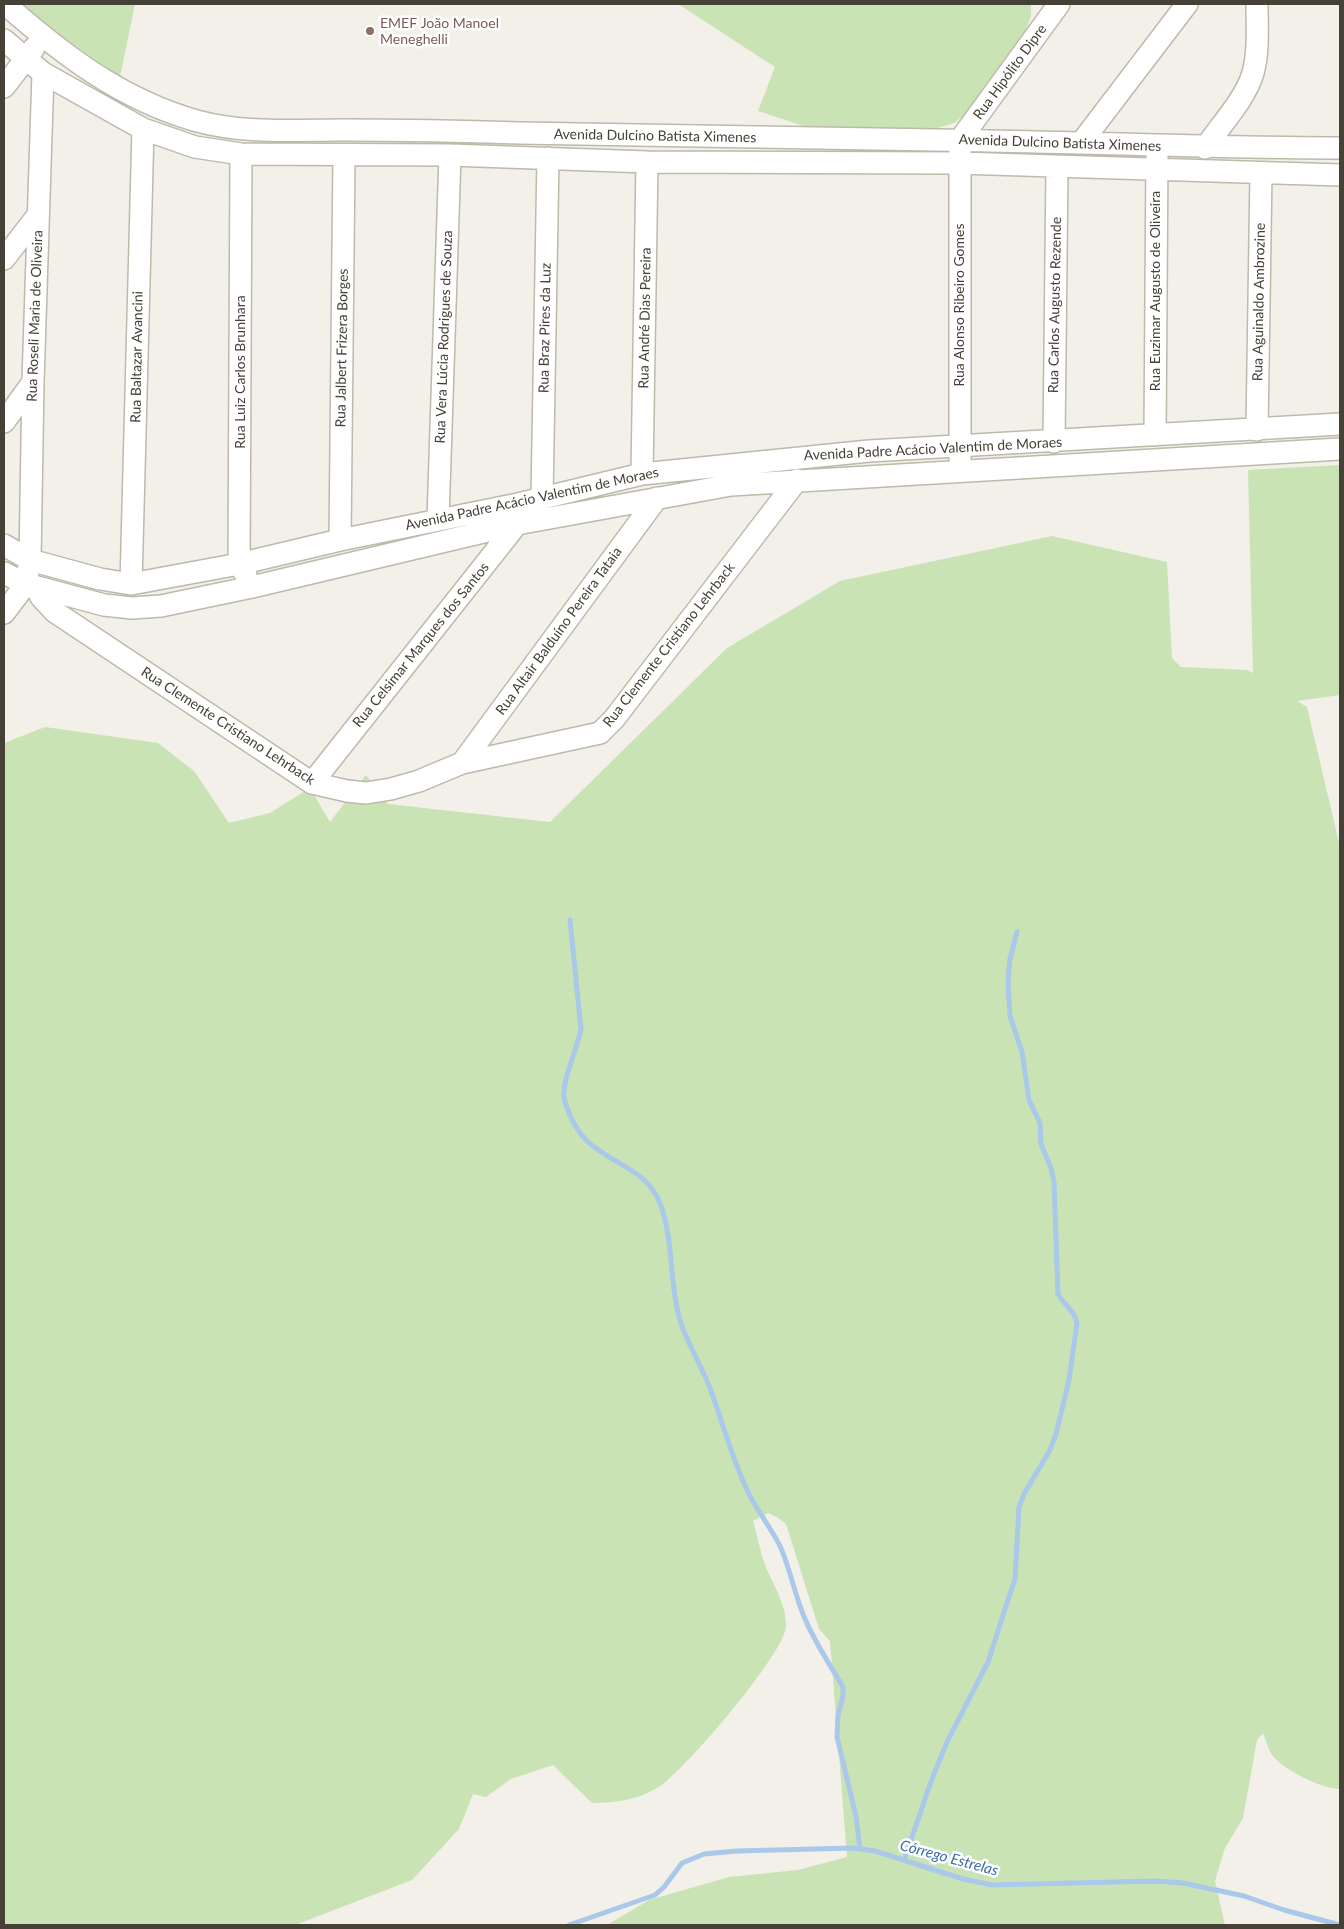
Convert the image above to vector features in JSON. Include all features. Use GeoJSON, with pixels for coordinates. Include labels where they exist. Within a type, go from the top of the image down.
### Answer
{"type":"FeatureCollection","features":[{"type":"Feature","properties":{"kind":"street","name":"Avenida Dulcino Batista Ximenes"},"geometry":{"type":"LineString","coordinates":[[5,4],[43,37],[99,78],[141,101],[199,122],[245,130],[424,130],[797,139],[1081,142],[1206,148],[1340,148]]}},
{"type":"Feature","properties":{"kind":"street","name":"Rua Hipólito Dipre"},"geometry":{"type":"LineString","coordinates":[[960,140],[1059,4]]}},
{"type":"Feature","properties":{"kind":"street"},"geometry":{"type":"LineString","coordinates":[[1081,142],[1187,4]]}},
{"type":"Feature","properties":{"kind":"street"},"geometry":{"type":"LineString","coordinates":[[1206,148],[1246,89],[1252,75],[1256,58],[1258,4]]}},
{"type":"Feature","properties":{"kind":"street"},"geometry":{"type":"LineString","coordinates":[[4,87],[43,37]]}},
{"type":"Feature","properties":{"kind":"street","name":"Avenida Dulcino Batista Ximenes"},"geometry":{"type":"LineString","coordinates":[[4,40],[43,73],[143,130],[195,148],[241,154],[344,156],[450,154],[647,162],[959,163],[1340,175]]}},
{"type":"Feature","properties":{"kind":"street","name":"Rua Roseli Maria de Oliveira"},"geometry":{"type":"LineString","coordinates":[[31,586],[33,382],[43,73]]}},
{"type":"Feature","properties":{"kind":"street","name":"Rua Baltazar Avancini"},"geometry":{"type":"LineString","coordinates":[[131,584],[143,130]]}},
{"type":"Feature","properties":{"kind":"street","name":"Rua Alonso Ribeiro Gomes"},"geometry":{"type":"LineString","coordinates":[[960,140],[960,470]]}},
{"type":"Feature","properties":{"kind":"street","name":"Rua Euzimar Augusto de Oliveira"},"geometry":{"type":"LineString","coordinates":[[1155,435],[1156,168],[1158,146]]}},
{"type":"Feature","properties":{"kind":"street","name":"Rua Luiz Carlos Brunhara"},"geometry":{"type":"LineString","coordinates":[[241,154],[239,564],[252,587]]}},
{"type":"Feature","properties":{"kind":"street","name":"Rua Vera Lúcia Rodrigues de Souza"},"geometry":{"type":"LineString","coordinates":[[438,519],[450,154]]}},
{"type":"Feature","properties":{"kind":"street","name":"Rua Jalbert Frizera Borges"},"geometry":{"type":"LineString","coordinates":[[340,540],[344,156]]}},
{"type":"Feature","properties":{"kind":"street","name":"Rua Braz Pires da Luz"},"geometry":{"type":"LineString","coordinates":[[542,497],[548,158]]}},
{"type":"Feature","properties":{"kind":"street","name":"Rua André Dias Pereira"},"geometry":{"type":"LineString","coordinates":[[642,474],[647,162]]}},
{"type":"Feature","properties":{"kind":"street","name":"Rua Carlos Augusto Rezende"},"geometry":{"type":"LineString","coordinates":[[1054,442],[1057,167]]}},
{"type":"Feature","properties":{"kind":"street","name":"Rua Aguinaldo Ambrozine"},"geometry":{"type":"LineString","coordinates":[[1256,430],[1261,172]]}},
{"type":"Feature","properties":{"kind":"street"},"geometry":{"type":"LineString","coordinates":[[4,259],[38,214]]}},
{"type":"Feature","properties":{"kind":"street"},"geometry":{"type":"LineString","coordinates":[[4,422],[33,382]]}},
{"type":"Feature","properties":{"kind":"street","name":"Avenida Padre Acácio Valentim de Moraes"},"geometry":{"type":"LineString","coordinates":[[4,573],[31,586],[104,605],[132,608],[162,606],[252,587],[518,514],[542,497],[642,474],[832,454],[1340,424]]}},
{"type":"Feature","properties":{"kind":"street","name":"Avenida Padre Acácio Valentim de Moraes"},"geometry":{"type":"LineString","coordinates":[[4,545],[30,560],[100,579],[131,584],[239,564],[438,519],[518,514],[656,498],[731,485],[1340,449]]}},
{"type":"Feature","properties":{"kind":"street"},"geometry":{"type":"LineString","coordinates":[[731,464],[731,485]]}},
{"type":"Feature","properties":{"kind":"street","name":"Rua Clemente Cristiano Lehrback"},"geometry":{"type":"LineString","coordinates":[[31,586],[55,612],[312,783],[366,793],[391,789],[419,781],[462,763],[600,732],[614,719],[797,480]]}},
{"type":"Feature","properties":{"kind":"street","name":"Rua Altair Balduíno Pereira Tataia"},"geometry":{"type":"LineString","coordinates":[[462,763],[656,498]]}},
{"type":"Feature","properties":{"kind":"street","name":"Rua Celsimar Marques dos Santos"},"geometry":{"type":"LineString","coordinates":[[312,783],[518,514]]}},
{"type":"Feature","properties":{"kind":"street"},"geometry":{"type":"LineString","coordinates":[[4,613],[31,586]]}},
{"type":"Feature","properties":{"kind":"green space"},"geometry":{"type":"Polygon","coordinates":[[[24,4],[135,4],[120,77],[36,18],[24,4]]]}},
{"type":"Feature","properties":{"kind":"green space"},"geometry":{"type":"Polygon","coordinates":[[[678,4],[1031,4],[1031,16],[1011,70],[1000,90],[954,123],[908,137],[822,132],[758,111],[775,67],[678,4]]]}},
{"type":"Feature","properties":{"kind":"green space"},"geometry":{"type":"Polygon","coordinates":[[[1340,465],[1340,695],[1297,701],[1307,707],[1340,847],[1340,1789],[1324,1786],[1304,1778],[1285,1767],[1272,1755],[1263,1733],[1257,1740],[1243,1818],[1225,1848],[1215,1881],[1225,1925],[607,1925],[649,1900],[729,1877],[798,1870],[847,1857],[830,1641],[819,1629],[786,1524],[768,1513],[753,1521],[763,1560],[780,1598],[786,1618],[786,1626],[781,1640],[752,1685],[731,1712],[688,1760],[657,1788],[625,1800],[592,1803],[553,1765],[511,1779],[486,1797],[473,1794],[459,1829],[412,1880],[295,1925],[4,1925],[4,743],[45,727],[158,743],[194,771],[229,823],[270,813],[310,788],[330,822],[366,775],[388,804],[550,822],[727,648],[840,581],[1052,536],[1167,562],[1172,658],[1181,667],[1247,670],[1253,673],[1248,470],[1340,465]]]}},
{"type":"Feature","properties":{"kind":"waterway"},"geometry":{"type":"LineString","coordinates":[[570,920],[581,1029],[567,1076],[564,1095],[565,1102],[574,1123],[587,1141],[596,1149],[638,1175],[654,1192],[660,1203],[668,1234],[675,1298],[683,1329],[710,1388],[743,1481],[780,1546],[807,1624],[843,1687],[843,1696],[838,1715],[837,1737],[856,1816],[860,1849]]}},
{"type":"Feature","properties":{"kind":"waterway"},"geometry":{"type":"LineString","coordinates":[[904,1860],[947,1742],[988,1662],[1015,1579],[1019,1507],[1024,1494],[1050,1450],[1056,1434],[1069,1380],[1077,1323],[1074,1315],[1058,1294],[1054,1182],[1051,1168],[1041,1144],[1040,1123],[1029,1100],[1022,1052],[1010,1016],[1008,982],[1010,959],[1017,932]]}},
{"type":"Feature","properties":{"kind":"waterway","name":"Córrego Estrelas"},"geometry":{"type":"LineString","coordinates":[[569,1925],[655,1895],[664,1887],[682,1863],[704,1854],[737,1851],[853,1848],[875,1851],[963,1879],[992,1885],[1155,1881],[1183,1883],[1244,1896],[1284,1910],[1340,1925]]}},
{"type":"Feature","properties":{"kind":"place","name":"EMEF João Manoel Meneghelli"},"geometry":{"type":"Point","coordinates":[370,31]}}]}
